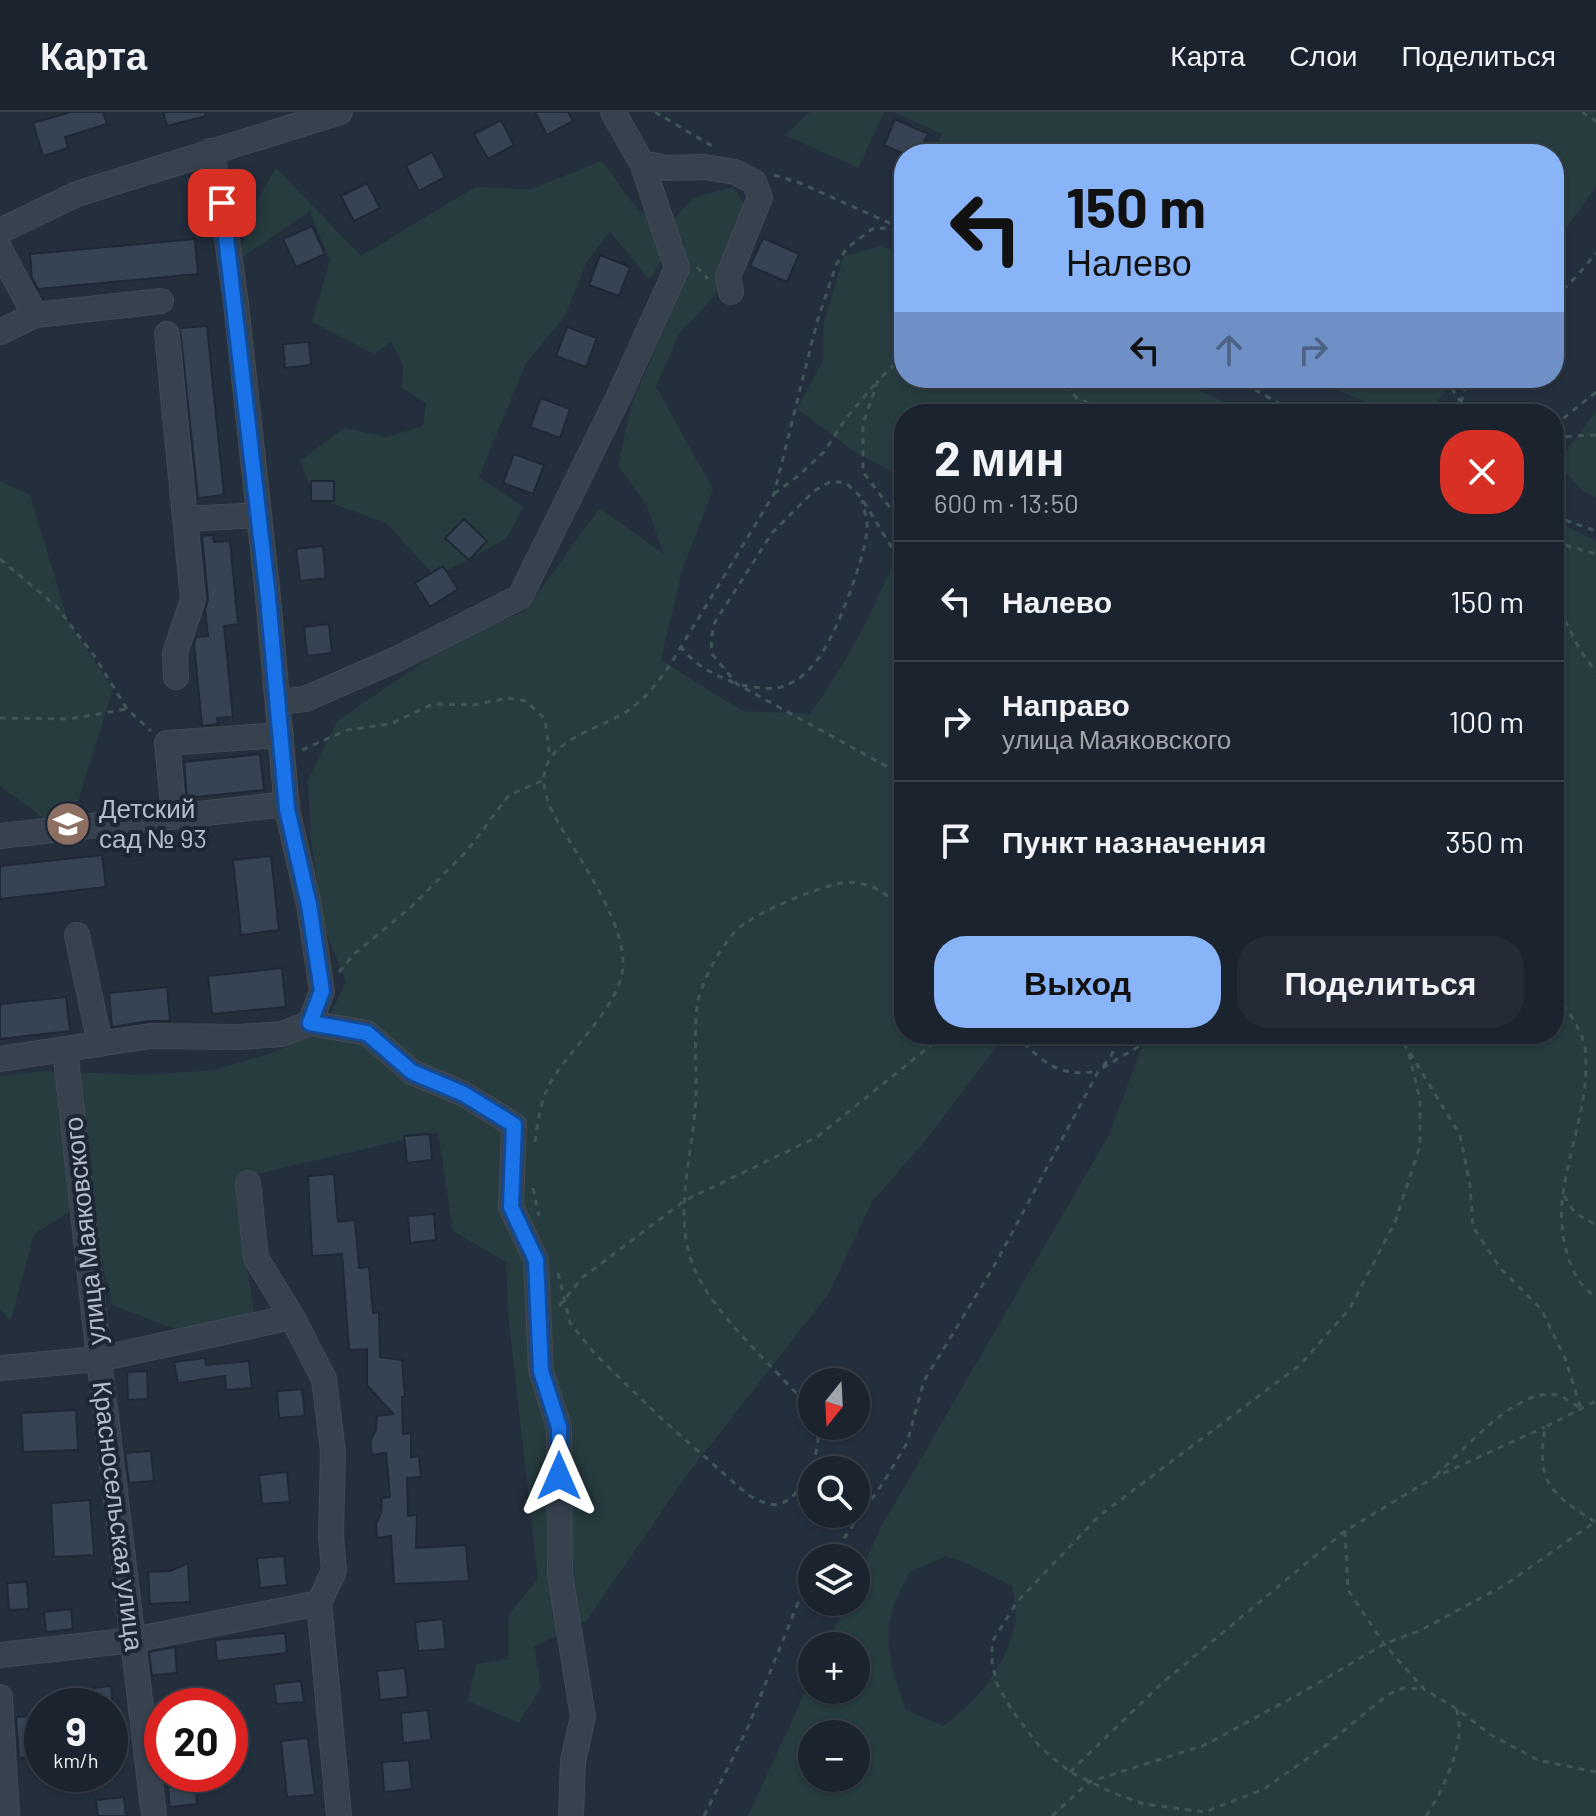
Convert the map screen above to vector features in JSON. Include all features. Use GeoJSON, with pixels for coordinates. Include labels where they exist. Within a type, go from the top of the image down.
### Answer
{"type":"FeatureCollection","features":[{"type":"Feature","properties":{"kind":"street"},"geometry":{"type":"LineString","coordinates":[[0,231],[77,194],[340,112]]}},
{"type":"Feature","properties":{"kind":"street"},"geometry":{"type":"LineString","coordinates":[[278,702],[305,699],[371,671],[520,597],[619,396],[677,268],[642,163],[613,112]]}},
{"type":"Feature","properties":{"kind":"street"},"geometry":{"type":"LineString","coordinates":[[211,151],[222,203],[236,304],[287,804],[309,905],[322,991],[310,1023]]}},
{"type":"Feature","properties":{"kind":"street"},"geometry":{"type":"LineString","coordinates":[[642,163],[666,168],[705,167],[735,172],[754,182],[760,197],[728,277],[731,292]]}},
{"type":"Feature","properties":{"kind":"street"},"geometry":{"type":"LineString","coordinates":[[0,250],[35,315]]}},
{"type":"Feature","properties":{"kind":"street"},"geometry":{"type":"LineString","coordinates":[[0,332],[35,315],[161,301]]}},
{"type":"Feature","properties":{"kind":"street"},"geometry":{"type":"LineString","coordinates":[[167,334],[193,600],[175,653],[176,677]]}},
{"type":"Feature","properties":{"kind":"street"},"geometry":{"type":"LineString","coordinates":[[186,519],[259,515]]}},
{"type":"Feature","properties":{"kind":"street"},"geometry":{"type":"LineString","coordinates":[[174,815],[167,743],[282,744]]}},
{"type":"Feature","properties":{"kind":"street"},"geometry":{"type":"LineString","coordinates":[[0,836],[287,804]]}},
{"type":"Feature","properties":{"kind":"street"},"geometry":{"type":"LineString","coordinates":[[77,935],[100,1044]]}},
{"type":"Feature","properties":{"kind":"street"},"geometry":{"type":"LineString","coordinates":[[0,1059],[151,1036],[282,1034],[310,1023],[367,1033],[412,1072],[464,1094],[514,1125],[511,1207],[536,1260],[541,1371],[559,1427],[560,1574],[583,1717],[573,1761],[571,1816]]}},
{"type":"Feature","properties":{"kind":"street","name":"улица Маяковского"},"geometry":{"type":"LineString","coordinates":[[65,1049],[99,1359],[292,1317]]}},
{"type":"Feature","properties":{"kind":"street"},"geometry":{"type":"LineString","coordinates":[[248,1183],[256,1258],[292,1317],[324,1379],[333,1452],[331,1536],[334,1571],[319,1603],[339,1816]]}},
{"type":"Feature","properties":{"kind":"street"},"geometry":{"type":"LineString","coordinates":[[0,1368],[99,1359]]}},
{"type":"Feature","properties":{"kind":"street","name":"Красносельская улица"},"geometry":{"type":"LineString","coordinates":[[99,1359],[154,1816]]}},
{"type":"Feature","properties":{"kind":"street"},"geometry":{"type":"LineString","coordinates":[[0,1655],[133,1640],[319,1603]]}},
{"type":"Feature","properties":{"kind":"street"},"geometry":{"type":"LineString","coordinates":[[0,1697],[7,1816]]}},
{"type":"Feature","properties":{"kind":"path"},"geometry":{"type":"LineString","coordinates":[[655,112],[718,150]]}},
{"type":"Feature","properties":{"kind":"path"},"geometry":{"type":"LineString","coordinates":[[1582,112],[1596,121]]}},
{"type":"Feature","properties":{"kind":"path"},"geometry":{"type":"LineString","coordinates":[[763,172],[800,183],[894,224]]}},
{"type":"Feature","properties":{"kind":"path"},"geometry":{"type":"LineString","coordinates":[[550,760],[565,743],[628,711],[651,692],[774,494],[817,322],[836,265],[847,248],[872,229],[894,228]]}},
{"type":"Feature","properties":{"kind":"path"},"geometry":{"type":"LineString","coordinates":[[669,244],[691,260],[709,280]]}},
{"type":"Feature","properties":{"kind":"path"},"geometry":{"type":"LineString","coordinates":[[1564,288],[1596,253]]}},
{"type":"Feature","properties":{"kind":"path"},"geometry":{"type":"LineString","coordinates":[[774,494],[824,452],[847,417],[894,365]]}},
{"type":"Feature","properties":{"kind":"path"},"geometry":{"type":"LineString","coordinates":[[878,380],[863,424],[863,472],[894,513]]}},
{"type":"Feature","properties":{"kind":"path"},"geometry":{"type":"LineString","coordinates":[[1066,388],[1077,398],[1090,404]]}},
{"type":"Feature","properties":{"kind":"path"},"geometry":{"type":"LineString","coordinates":[[1252,388],[1280,404]]}},
{"type":"Feature","properties":{"kind":"path"},"geometry":{"type":"LineString","coordinates":[[1452,388],[1460,401]]}},
{"type":"Feature","properties":{"kind":"path"},"geometry":{"type":"LineString","coordinates":[[1459,404],[1465,388]]}},
{"type":"Feature","properties":{"kind":"path"},"geometry":{"type":"LineString","coordinates":[[1564,418],[1596,392]]}},
{"type":"Feature","properties":{"kind":"path"},"geometry":{"type":"LineString","coordinates":[[1564,437],[1596,435]]}},
{"type":"Feature","properties":{"kind":"path"},"geometry":{"type":"LineString","coordinates":[[861,497],[868,527],[863,550],[834,629],[819,659],[799,679],[772,689],[737,684],[712,654],[715,622],[772,533],[791,511],[831,481],[846,483],[861,497],[894,551]]}},
{"type":"Feature","properties":{"kind":"path"},"geometry":{"type":"LineString","coordinates":[[1564,520],[1596,531]]}},
{"type":"Feature","properties":{"kind":"path"},"geometry":{"type":"LineString","coordinates":[[1564,545],[1596,554]]}},
{"type":"Feature","properties":{"kind":"path"},"geometry":{"type":"LineString","coordinates":[[0,559],[56,606],[95,657],[127,709],[167,743]]}},
{"type":"Feature","properties":{"kind":"path"},"geometry":{"type":"LineString","coordinates":[[1564,619],[1580,650],[1596,672]]}},
{"type":"Feature","properties":{"kind":"path"},"geometry":{"type":"LineString","coordinates":[[680,646],[710,673],[737,684],[894,770]]}},
{"type":"Feature","properties":{"kind":"path"},"geometry":{"type":"LineString","coordinates":[[282,744],[306,749],[347,730],[390,724],[433,704],[474,705],[508,698],[526,701],[545,719],[550,760],[544,780],[547,800],[591,877],[620,938],[623,967],[617,991],[605,1013],[581,1038],[552,1079],[543,1098],[534,1142]]}},
{"type":"Feature","properties":{"kind":"path"},"geometry":{"type":"LineString","coordinates":[[0,718],[69,719],[127,709]]}},
{"type":"Feature","properties":{"kind":"path"},"geometry":{"type":"LineString","coordinates":[[322,991],[354,954],[410,908],[467,851],[509,795],[544,780]]}},
{"type":"Feature","properties":{"kind":"path"},"geometry":{"type":"LineString","coordinates":[[798,1396],[706,1290],[691,1260],[684,1201],[695,1109],[697,1004],[714,961],[742,925],[807,893],[843,882],[863,883],[887,895],[894,904]]}},
{"type":"Feature","properties":{"kind":"path"},"geometry":{"type":"LineString","coordinates":[[1564,1005],[1585,1046],[1579,1120],[1561,1204],[1567,1259],[1587,1292],[1596,1296]]}},
{"type":"Feature","properties":{"kind":"path"},"geometry":{"type":"LineString","coordinates":[[554,1310],[582,1278],[684,1201],[817,1137],[933,1044]]}},
{"type":"Feature","properties":{"kind":"path"},"geometry":{"type":"LineString","coordinates":[[1025,1044],[1050,1067],[1083,1074],[1099,1070],[1143,1044]]}},
{"type":"Feature","properties":{"kind":"path"},"geometry":{"type":"LineString","coordinates":[[840,1544],[907,1443],[924,1381],[997,1261],[1116,1044]]}},
{"type":"Feature","properties":{"kind":"path"},"geometry":{"type":"LineString","coordinates":[[1404,1044],[1460,1135],[1470,1185],[1473,1227],[1501,1269],[1541,1309],[1565,1358],[1581,1409]]}},
{"type":"Feature","properties":{"kind":"path"},"geometry":{"type":"LineString","coordinates":[[1408,1050],[1420,1100],[1420,1146],[1395,1222],[1350,1308],[1300,1365],[1099,1516],[1017,1602],[992,1642],[992,1663],[997,1684],[1013,1712],[1040,1747],[1070,1772],[1144,1804],[1204,1814],[1264,1789],[1325,1746],[1387,1695],[1403,1688],[1424,1689]]}},
{"type":"Feature","properties":{"kind":"path"},"geometry":{"type":"LineString","coordinates":[[533,1186],[539,1218]]}},
{"type":"Feature","properties":{"kind":"path"},"geometry":{"type":"LineString","coordinates":[[1563,1194],[1575,1213],[1596,1225]]}},
{"type":"Feature","properties":{"kind":"path"},"geometry":{"type":"LineString","coordinates":[[555,1261],[570,1323],[595,1354],[748,1495],[764,1503],[779,1504],[805,1480],[813,1465],[819,1440]]}},
{"type":"Feature","properties":{"kind":"path"},"geometry":{"type":"LineString","coordinates":[[1433,1478],[1512,1407],[1535,1395],[1555,1394],[1581,1409]]}},
{"type":"Feature","properties":{"kind":"path"},"geometry":{"type":"LineString","coordinates":[[1070,1772],[1161,1684],[1345,1531],[1433,1478],[1596,1401]]}},
{"type":"Feature","properties":{"kind":"path"},"geometry":{"type":"LineString","coordinates":[[1052,1816],[1089,1782],[1205,1745],[1384,1644],[1419,1631],[1505,1585],[1596,1522],[1558,1497],[1548,1481],[1540,1456],[1545,1427]]}},
{"type":"Feature","properties":{"kind":"path"},"geometry":{"type":"LineString","coordinates":[[1345,1531],[1348,1590],[1384,1644],[1424,1689],[1491,1735],[1538,1760],[1596,1772]]}},
{"type":"Feature","properties":{"kind":"path"},"geometry":{"type":"LineString","coordinates":[[704,1816],[748,1727],[798,1603]]}},
{"type":"Feature","properties":{"kind":"path"},"geometry":{"type":"LineString","coordinates":[[1426,1816],[1434,1804],[1459,1735],[1457,1709]]}},
{"type":"Feature","properties":{"kind":"green space"},"geometry":{"type":"Polygon","coordinates":[[[810,112],[884,112],[858,168],[785,135],[810,112]]]}},
{"type":"Feature","properties":{"kind":"green space"},"geometry":{"type":"Polygon","coordinates":[[[894,112],[1596,112],[1596,187],[1564,230],[1564,144],[938,144],[942,134],[894,112]]]}},
{"type":"Feature","properties":{"kind":"green space"},"geometry":{"type":"Polygon","coordinates":[[[602,161],[637,209],[668,225],[693,198],[733,187],[755,221],[736,273],[679,334],[656,387],[713,489],[682,571],[661,660],[742,711],[810,714],[850,651],[894,562],[894,1044],[998,1044],[925,1141],[872,1202],[829,1293],[684,1479],[587,1620],[534,1647],[541,1687],[519,1723],[468,1701],[476,1664],[508,1659],[509,1614],[538,1579],[508,1314],[506,1262],[453,1231],[438,1132],[234,1179],[254,1312],[194,1336],[112,1305],[87,1201],[34,1234],[11,1321],[0,1310],[0,1076],[43,1071],[146,1075],[215,1070],[272,1053],[323,1029],[346,982],[324,927],[311,841],[308,780],[337,721],[453,642],[525,611],[600,508],[664,554],[646,504],[618,466],[631,406],[671,311],[685,242],[664,230],[664,255],[650,280],[610,232],[586,263],[565,316],[526,363],[479,477],[523,507],[507,538],[436,577],[387,524],[314,496],[300,461],[344,428],[387,437],[423,426],[426,403],[402,388],[403,364],[391,342],[374,354],[312,322],[330,260],[310,211],[238,260],[255,204],[276,168],[361,256],[475,187],[532,189],[602,161]]]}},
{"type":"Feature","properties":{"kind":"green space"},"geometry":{"type":"Polygon","coordinates":[[[882,246],[894,251],[894,388],[1194,388],[1229,404],[894,404],[894,473],[854,451],[797,409],[823,360],[824,321],[844,256],[882,246]]]}},
{"type":"Feature","properties":{"kind":"green space"},"geometry":{"type":"Polygon","coordinates":[[[1335,388],[1448,388],[1436,404],[1369,404],[1335,388]]]}},
{"type":"Feature","properties":{"kind":"green space"},"geometry":{"type":"Polygon","coordinates":[[[1596,411],[1596,497],[1584,492],[1564,471],[1564,454],[1596,411]]]}},
{"type":"Feature","properties":{"kind":"green space"},"geometry":{"type":"Polygon","coordinates":[[[0,481],[30,495],[68,621],[113,689],[75,811],[50,823],[0,786],[0,481]]]}},
{"type":"Feature","properties":{"kind":"green space"},"geometry":{"type":"Polygon","coordinates":[[[1564,525],[1596,541],[1596,1816],[748,1816],[800,1704],[870,1704],[870,1632],[833,1632],[840,1616],[870,1616],[870,1551],[1109,1135],[1143,1044],[1564,1044],[1564,525]],[[946,1556],[910,1572],[893,1607],[888,1636],[891,1661],[906,1710],[943,1726],[979,1694],[997,1669],[1015,1624],[1012,1586],[946,1556]]]}},
{"type":"Feature","properties":{"kind":"building"},"geometry":{"type":"Polygon","coordinates":[[[71,112],[103,112],[107,124],[65,137],[68,148],[43,156],[33,123],[71,112]]]}},
{"type":"Feature","properties":{"kind":"building"},"geometry":{"type":"Polygon","coordinates":[[[163,112],[205,112],[206,116],[167,126],[163,112]]]}},
{"type":"Feature","properties":{"kind":"building"},"geometry":{"type":"Polygon","coordinates":[[[535,112],[568,112],[573,121],[547,135],[535,112]]]}},
{"type":"Feature","properties":{"kind":"building"},"geometry":{"type":"Polygon","coordinates":[[[895,119],[928,134],[924,144],[894,144],[894,150],[884,145],[895,119]]]}},
{"type":"Feature","properties":{"kind":"building"},"geometry":{"type":"Polygon","coordinates":[[[501,120],[514,145],[488,159],[474,134],[501,120]]]}},
{"type":"Feature","properties":{"kind":"building"},"geometry":{"type":"Polygon","coordinates":[[[432,152],[445,177],[419,191],[406,166],[432,152]]]}},
{"type":"Feature","properties":{"kind":"building"},"geometry":{"type":"Polygon","coordinates":[[[367,183],[380,208],[354,221],[341,196],[367,183]]]}},
{"type":"Feature","properties":{"kind":"building"},"geometry":{"type":"Polygon","coordinates":[[[312,226],[325,254],[296,267],[283,239],[312,226]]]}},
{"type":"Feature","properties":{"kind":"building"},"geometry":{"type":"Polygon","coordinates":[[[763,238],[799,254],[787,282],[750,266],[763,238]]]}},
{"type":"Feature","properties":{"kind":"building"},"geometry":{"type":"Polygon","coordinates":[[[195,239],[198,274],[38,289],[32,278],[30,254],[195,239]]]}},
{"type":"Feature","properties":{"kind":"building"},"geometry":{"type":"Polygon","coordinates":[[[600,255],[630,267],[619,296],[589,285],[600,255]]]}},
{"type":"Feature","properties":{"kind":"building"},"geometry":{"type":"Polygon","coordinates":[[[207,326],[224,495],[198,498],[180,328],[207,326]]]}},
{"type":"Feature","properties":{"kind":"building"},"geometry":{"type":"Polygon","coordinates":[[[567,327],[597,338],[586,367],[556,356],[567,327]]]}},
{"type":"Feature","properties":{"kind":"building"},"geometry":{"type":"Polygon","coordinates":[[[309,342],[311,365],[285,368],[283,344],[309,342]]]}},
{"type":"Feature","properties":{"kind":"building"},"geometry":{"type":"Polygon","coordinates":[[[541,398],[570,409],[560,438],[530,427],[541,398]]]}},
{"type":"Feature","properties":{"kind":"building"},"geometry":{"type":"Polygon","coordinates":[[[514,454],[544,465],[533,494],[503,483],[514,454]]]}},
{"type":"Feature","properties":{"kind":"building"},"geometry":{"type":"Polygon","coordinates":[[[311,481],[334,481],[334,501],[311,501],[311,481]]]}},
{"type":"Feature","properties":{"kind":"building"},"geometry":{"type":"Polygon","coordinates":[[[464,519],[487,541],[469,560],[445,538],[464,519]]]}},
{"type":"Feature","properties":{"kind":"building"},"geometry":{"type":"Polygon","coordinates":[[[213,535],[214,542],[230,541],[238,624],[224,626],[233,717],[217,718],[218,724],[202,726],[194,644],[196,637],[208,636],[202,536],[213,535]]]}},
{"type":"Feature","properties":{"kind":"building"},"geometry":{"type":"Polygon","coordinates":[[[323,546],[326,578],[300,581],[296,549],[323,546]]]}},
{"type":"Feature","properties":{"kind":"building"},"geometry":{"type":"Polygon","coordinates":[[[443,566],[458,589],[430,607],[415,583],[443,566]]]}},
{"type":"Feature","properties":{"kind":"building"},"geometry":{"type":"Polygon","coordinates":[[[329,624],[332,653],[307,656],[304,627],[329,624]]]}},
{"type":"Feature","properties":{"kind":"building"},"geometry":{"type":"Polygon","coordinates":[[[260,754],[264,790],[187,798],[184,762],[260,754]]]}},
{"type":"Feature","properties":{"kind":"building"},"geometry":{"type":"Polygon","coordinates":[[[102,855],[106,887],[0,899],[0,866],[102,855]]]}},
{"type":"Feature","properties":{"kind":"building"},"geometry":{"type":"Polygon","coordinates":[[[271,856],[279,930],[241,935],[233,860],[271,856]]]}},
{"type":"Feature","properties":{"kind":"building"},"geometry":{"type":"Polygon","coordinates":[[[282,968],[286,1007],[212,1014],[208,976],[282,968]]]}},
{"type":"Feature","properties":{"kind":"building"},"geometry":{"type":"Polygon","coordinates":[[[167,987],[170,1021],[112,1027],[109,993],[167,987]]]}},
{"type":"Feature","properties":{"kind":"building"},"geometry":{"type":"Polygon","coordinates":[[[66,997],[70,1031],[0,1039],[0,1004],[66,997]]]}},
{"type":"Feature","properties":{"kind":"building"},"geometry":{"type":"Polygon","coordinates":[[[430,1134],[432,1160],[407,1163],[404,1136],[430,1134]]]}},
{"type":"Feature","properties":{"kind":"building"},"geometry":{"type":"Polygon","coordinates":[[[334,1174],[338,1222],[355,1220],[359,1268],[369,1267],[373,1313],[379,1312],[380,1357],[402,1360],[405,1397],[402,1397],[403,1434],[411,1433],[411,1457],[419,1456],[421,1477],[407,1478],[408,1516],[417,1515],[416,1548],[466,1545],[469,1581],[394,1584],[391,1536],[377,1538],[376,1524],[382,1498],[390,1497],[386,1453],[372,1455],[370,1441],[376,1430],[377,1416],[393,1414],[367,1385],[367,1349],[349,1350],[342,1254],[312,1256],[308,1176],[334,1174]]]}},
{"type":"Feature","properties":{"kind":"building"},"geometry":{"type":"Polygon","coordinates":[[[434,1214],[436,1240],[410,1243],[408,1216],[434,1214]]]}},
{"type":"Feature","properties":{"kind":"building"},"geometry":{"type":"Polygon","coordinates":[[[205,1358],[206,1365],[249,1361],[252,1388],[226,1390],[225,1376],[178,1383],[174,1362],[205,1358]]]}},
{"type":"Feature","properties":{"kind":"building"},"geometry":{"type":"Polygon","coordinates":[[[147,1371],[148,1399],[128,1400],[127,1372],[147,1371]]]}},
{"type":"Feature","properties":{"kind":"building"},"geometry":{"type":"Polygon","coordinates":[[[302,1389],[305,1416],[279,1418],[277,1391],[302,1389]]]}},
{"type":"Feature","properties":{"kind":"building"},"geometry":{"type":"Polygon","coordinates":[[[76,1410],[78,1450],[23,1452],[21,1413],[76,1410]]]}},
{"type":"Feature","properties":{"kind":"building"},"geometry":{"type":"Polygon","coordinates":[[[151,1451],[154,1481],[129,1483],[125,1453],[151,1451]]]}},
{"type":"Feature","properties":{"kind":"building"},"geometry":{"type":"Polygon","coordinates":[[[287,1472],[290,1502],[262,1504],[259,1475],[287,1472]]]}},
{"type":"Feature","properties":{"kind":"building"},"geometry":{"type":"Polygon","coordinates":[[[90,1500],[94,1555],[54,1557],[51,1503],[90,1500]]]}},
{"type":"Feature","properties":{"kind":"building"},"geometry":{"type":"Polygon","coordinates":[[[284,1556],[287,1585],[260,1588],[257,1558],[284,1556]]]}},
{"type":"Feature","properties":{"kind":"building"},"geometry":{"type":"Polygon","coordinates":[[[188,1563],[190,1602],[150,1604],[148,1572],[170,1571],[188,1563]]]}},
{"type":"Feature","properties":{"kind":"building"},"geometry":{"type":"Polygon","coordinates":[[[27,1582],[29,1609],[9,1610],[7,1583],[27,1582]]]}},
{"type":"Feature","properties":{"kind":"building"},"geometry":{"type":"Polygon","coordinates":[[[71,1609],[73,1629],[46,1632],[44,1612],[71,1609]]]}},
{"type":"Feature","properties":{"kind":"building"},"geometry":{"type":"Polygon","coordinates":[[[443,1619],[446,1649],[418,1651],[415,1622],[443,1619]]]}},
{"type":"Feature","properties":{"kind":"building"},"geometry":{"type":"Polygon","coordinates":[[[285,1633],[287,1653],[217,1661],[215,1640],[285,1633]]]}},
{"type":"Feature","properties":{"kind":"building"},"geometry":{"type":"Polygon","coordinates":[[[175,1647],[177,1673],[152,1675],[149,1652],[175,1647]]]}},
{"type":"Feature","properties":{"kind":"building"},"geometry":{"type":"Polygon","coordinates":[[[405,1668],[408,1697],[380,1700],[377,1671],[405,1668]]]}},
{"type":"Feature","properties":{"kind":"building"},"geometry":{"type":"Polygon","coordinates":[[[301,1681],[304,1702],[276,1704],[274,1684],[301,1681]]]}},
{"type":"Feature","properties":{"kind":"building"},"geometry":{"type":"Polygon","coordinates":[[[428,1710],[431,1740],[403,1743],[401,1713],[428,1710]]]}},
{"type":"Feature","properties":{"kind":"building"},"geometry":{"type":"Polygon","coordinates":[[[16,1717],[24,1717],[24,1757],[19,1758],[16,1717]]]}},
{"type":"Feature","properties":{"kind":"building"},"geometry":{"type":"Polygon","coordinates":[[[308,1738],[315,1795],[287,1797],[281,1741],[308,1738]]]}},
{"type":"Feature","properties":{"kind":"building"},"geometry":{"type":"Polygon","coordinates":[[[409,1760],[412,1789],[384,1792],[382,1762],[409,1760]]]}},
{"type":"Feature","properties":{"kind":"building"},"geometry":{"type":"Polygon","coordinates":[[[168,1792],[196,1792],[197,1804],[170,1807],[168,1792]]]}},
{"type":"Feature","properties":{"kind":"building"},"geometry":{"type":"Polygon","coordinates":[[[124,1797],[126,1816],[98,1816],[96,1800],[124,1797]]]}},
{"type":"Feature","properties":{"kind":"place","name":"Детский сад № 93"},"geometry":{"type":"Point","coordinates":[68,824]}},
{"type":"Feature","properties":{"kind":"route"},"geometry":{"type":"LineString","coordinates":[[222,203],[268,597],[287,809],[309,905],[322,991],[310,1023],[367,1033],[412,1072],[464,1094],[514,1125],[511,1207],[536,1260],[541,1371],[559,1427],[559,1476]]}}]}
